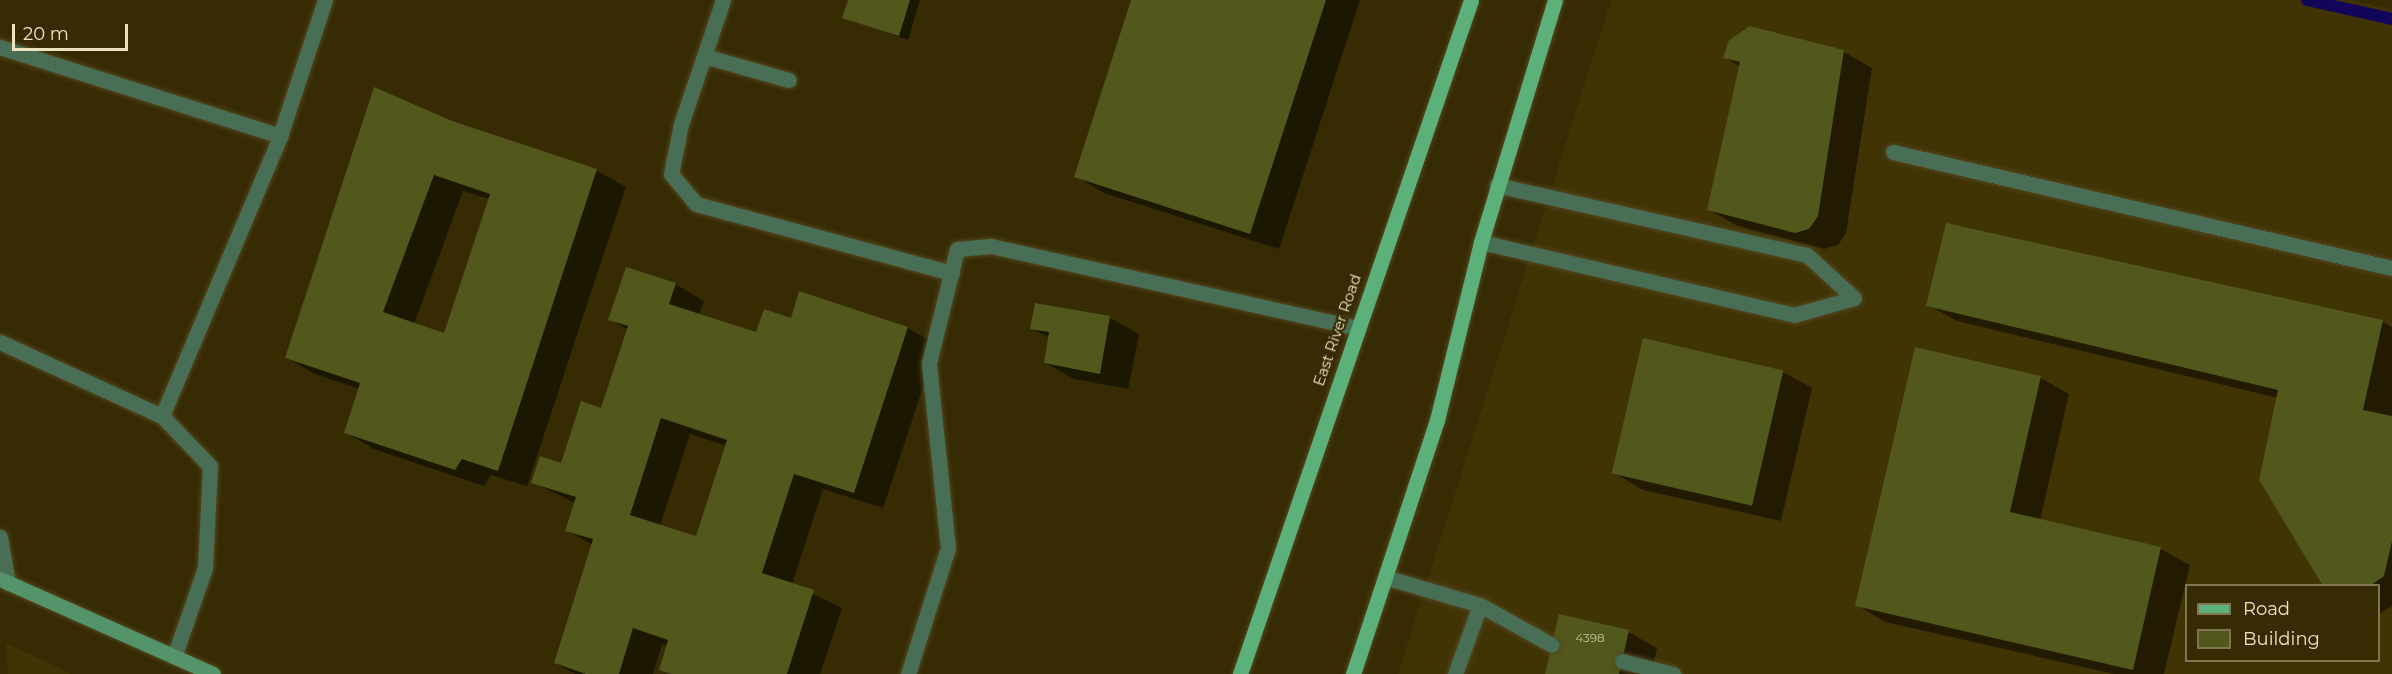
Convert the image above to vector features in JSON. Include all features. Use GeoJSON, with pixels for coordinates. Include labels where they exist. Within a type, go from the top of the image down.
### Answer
{"type":"FeatureCollection","features":[{"type":"Feature","properties":{"kind":"main road","name":"East River Road"},"geometry":{"type":"LineString","coordinates":[[1240,674],[1471,0]]}},
{"type":"Feature","properties":{"kind":"main road"},"geometry":{"type":"LineString","coordinates":[[1353,674],[1388,578],[1437,420],[1497,185],[1555,0]]}},
{"type":"Feature","properties":{"kind":"main road"},"geometry":{"type":"LineString","coordinates":[[4,581],[213,674]]}},
{"type":"Feature","properties":{"kind":"lane"},"geometry":{"type":"LineString","coordinates":[[162,416],[279,136],[325,0]]}},
{"type":"Feature","properties":{"kind":"lane"},"geometry":{"type":"LineString","coordinates":[[723,0],[681,124],[671,174],[696,204],[952,273]]}},
{"type":"Feature","properties":{"kind":"lane"},"geometry":{"type":"LineString","coordinates":[[0,47],[279,136]]}},
{"type":"Feature","properties":{"kind":"lane"},"geometry":{"type":"LineString","coordinates":[[704,56],[789,80]]}},
{"type":"Feature","properties":{"kind":"lane"},"geometry":{"type":"LineString","coordinates":[[1893,152],[2392,268]]}},
{"type":"Feature","properties":{"kind":"lane"},"geometry":{"type":"LineString","coordinates":[[1481,242],[1794,315],[1854,298],[1808,255],[1497,185]]}},
{"type":"Feature","properties":{"kind":"lane"},"geometry":{"type":"LineString","coordinates":[[908,674],[948,548],[929,363],[957,249],[991,246],[1357,328]]}},
{"type":"Feature","properties":{"kind":"lane"},"geometry":{"type":"LineString","coordinates":[[0,342],[162,416],[210,466],[205,568],[174,657]]}},
{"type":"Feature","properties":{"kind":"lane"},"geometry":{"type":"LineString","coordinates":[[0,537],[4,581]]}},
{"type":"Feature","properties":{"kind":"lane"},"geometry":{"type":"LineString","coordinates":[[1388,578],[1480,605],[1552,645]]}},
{"type":"Feature","properties":{"kind":"lane"},"geometry":{"type":"LineString","coordinates":[[1455,674],[1480,605]]}},
{"type":"Feature","properties":{"kind":"lane"},"geometry":{"type":"LineString","coordinates":[[1622,661],[1673,674]]}},
{"type":"Feature","properties":{"kind":"shaded area"},"geometry":{"type":"Polygon","coordinates":[[[1611,0],[2352,0],[2392,10],[2392,674],[1398,674],[1611,0]]]}},
{"type":"Feature","properties":{"kind":"shaded area"},"geometry":{"type":"Polygon","coordinates":[[[6,643],[71,674],[8,674],[6,643]]]}},
{"type":"Feature","properties":{"kind":"building"},"geometry":{"type":"Polygon","coordinates":[[[848,0],[910,0],[899,36],[842,18],[848,0]]]}},
{"type":"Feature","properties":{"kind":"building"},"geometry":{"type":"Polygon","coordinates":[[[1131,0],[1326,0],[1250,234],[1074,177],[1131,0]]]}},
{"type":"Feature","properties":{"kind":"building"},"geometry":{"type":"Polygon","coordinates":[[[1750,26],[1844,50],[1818,216],[1809,229],[1795,233],[1707,210],[1740,62],[1723,58],[1729,40],[1750,26]]]}},
{"type":"Feature","properties":{"kind":"building"},"geometry":{"type":"Polygon","coordinates":[[[374,87],[452,121],[597,169],[498,471],[462,459],[455,470],[344,433],[360,383],[285,358],[374,87]],[[434,175],[383,312],[444,333],[490,194],[434,175]]]}},
{"type":"Feature","properties":{"kind":"building"},"geometry":{"type":"Polygon","coordinates":[[[1946,223],[2383,320],[2363,410],[2392,416],[2392,541],[2384,576],[2373,584],[2322,584],[2259,480],[2278,390],[1926,306],[1946,223]]]}},
{"type":"Feature","properties":{"kind":"building"},"geometry":{"type":"Polygon","coordinates":[[[626,267],[676,283],[669,304],[756,332],[764,309],[791,318],[799,291],[908,327],[854,493],[794,474],[762,573],[814,590],[787,674],[671,674],[659,670],[668,640],[633,628],[619,674],[586,674],[554,663],[593,539],[565,531],[576,497],[531,483],[540,456],[561,463],[581,401],[601,408],[628,326],[608,320],[626,267]],[[661,418],[630,515],[696,536],[727,440],[661,418]]]}},
{"type":"Feature","properties":{"kind":"building"},"geometry":{"type":"Polygon","coordinates":[[[1035,303],[1110,316],[1100,374],[1044,363],[1049,332],[1030,329],[1035,303]]]}},
{"type":"Feature","properties":{"kind":"building"},"geometry":{"type":"Polygon","coordinates":[[[1643,338],[1783,370],[1752,506],[1612,473],[1643,338]]]}},
{"type":"Feature","properties":{"kind":"building"},"geometry":{"type":"Polygon","coordinates":[[[1915,347],[2041,376],[2010,512],[2161,547],[2133,670],[1855,606],[1915,347]]]}},
{"type":"Feature","properties":{"kind":"building"},"geometry":{"type":"Polygon","coordinates":[[[1559,614],[1629,630],[1619,674],[1545,674],[1559,614]]]}},
{"type":"Feature","properties":{"kind":"waterway"},"geometry":{"type":"LineString","coordinates":[[2307,0],[2392,19]]}}]}
